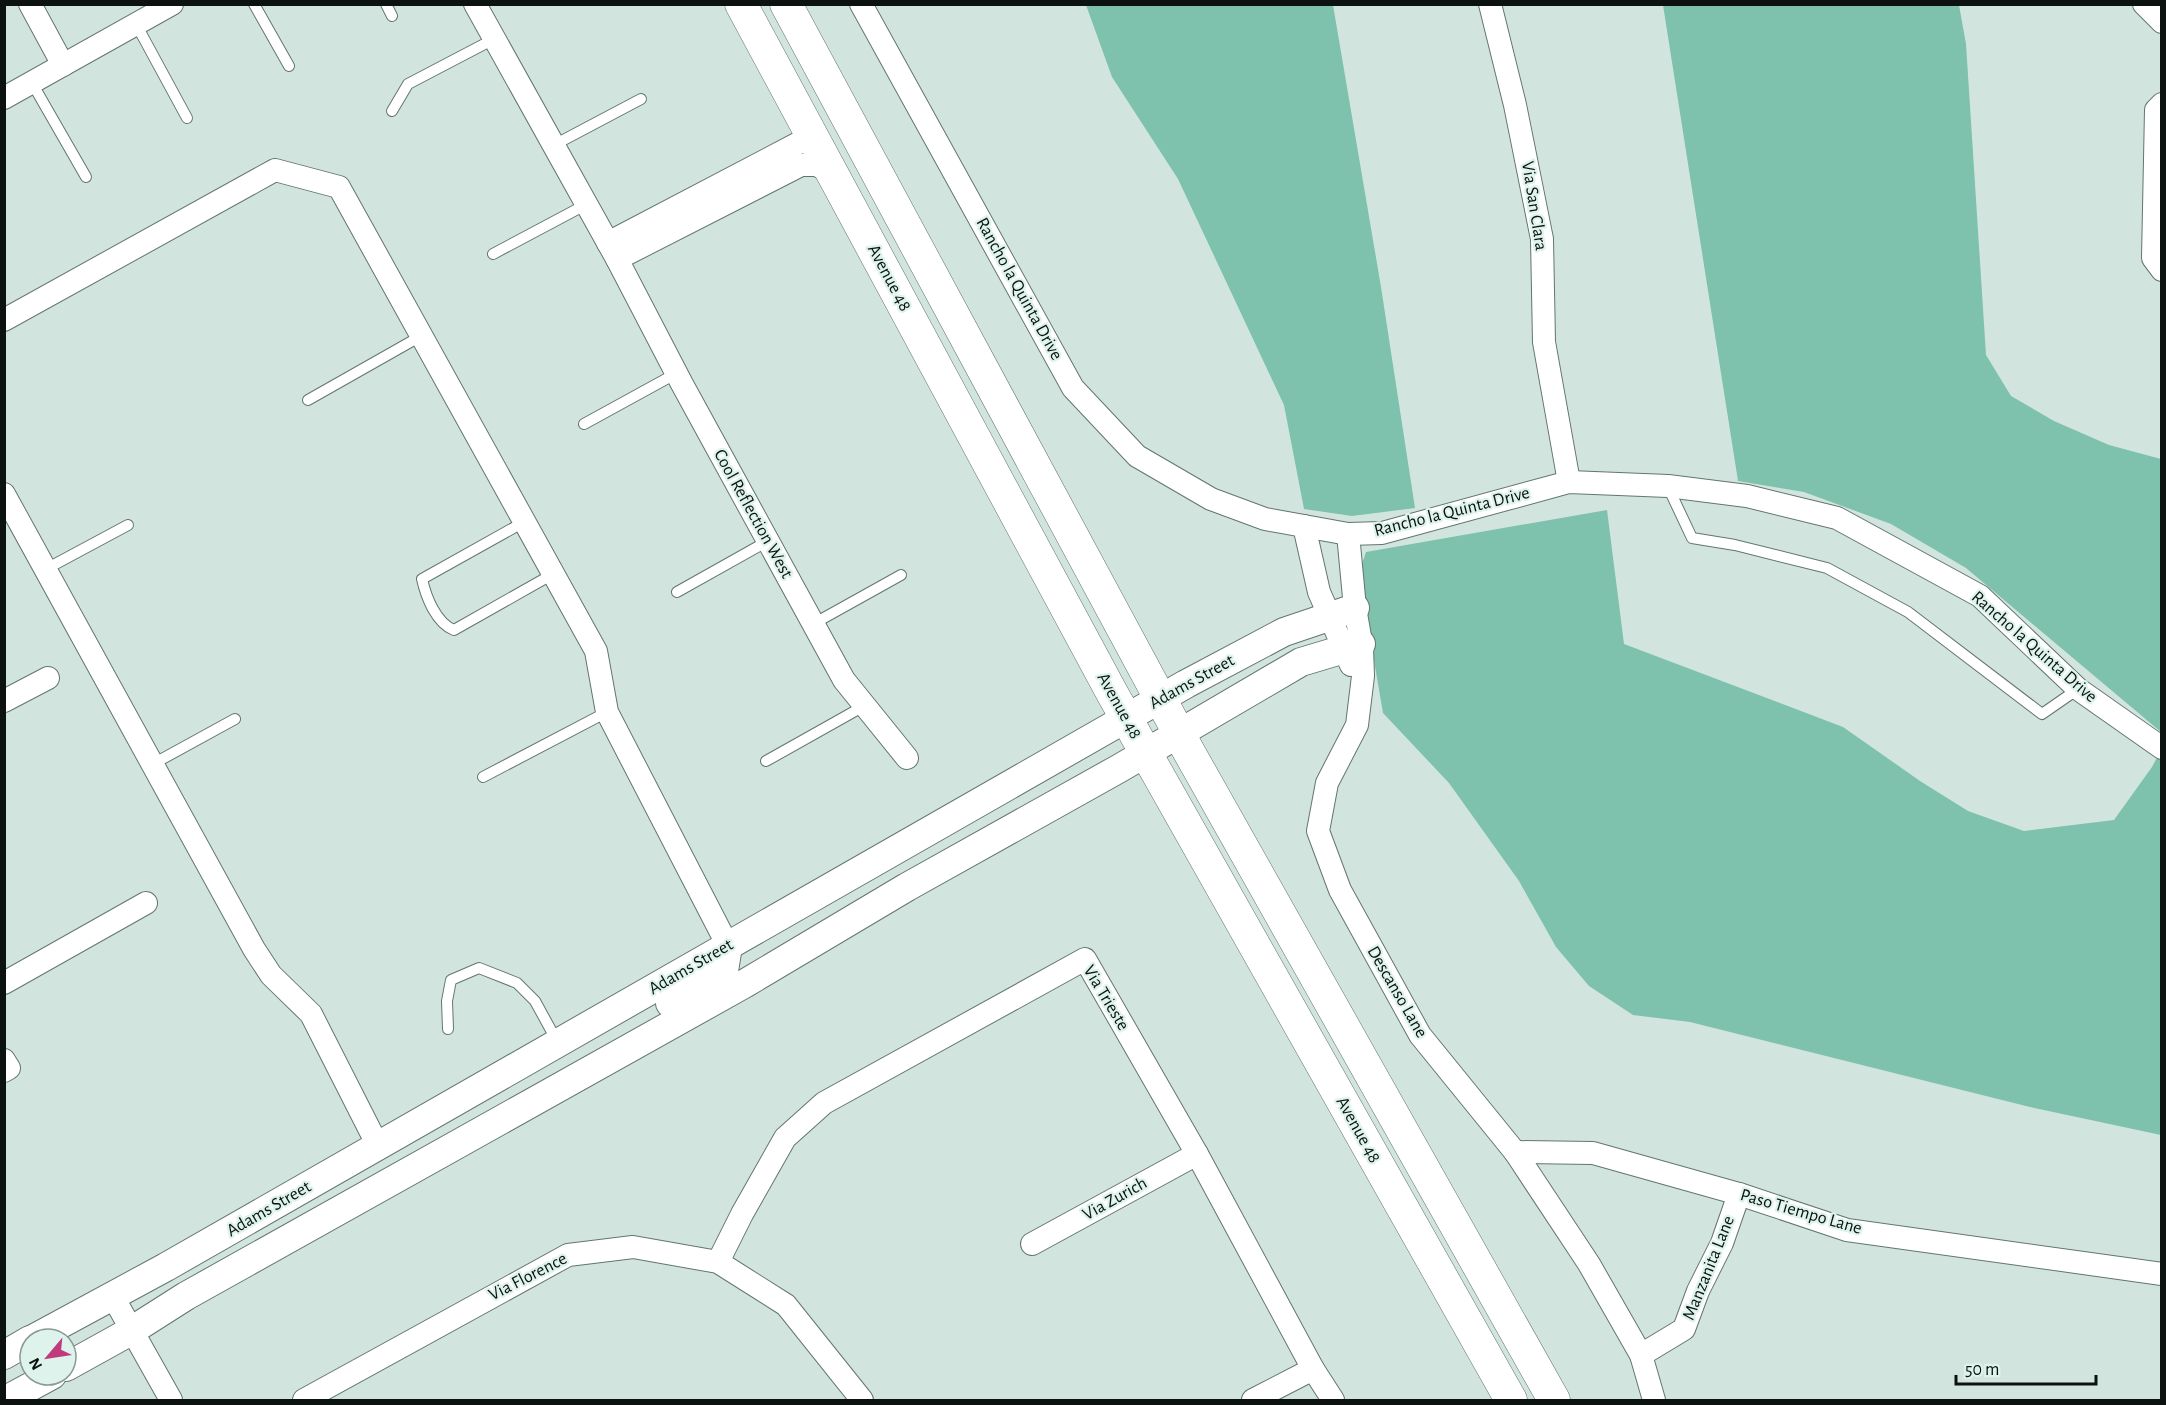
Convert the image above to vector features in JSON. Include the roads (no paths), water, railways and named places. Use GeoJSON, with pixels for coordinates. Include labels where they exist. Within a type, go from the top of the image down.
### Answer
{"type":"FeatureCollection","features":[{"type":"Feature","properties":{"kind":"main road","name":"Avenue 48"},"geometry":{"type":"LineString","coordinates":[[741,4],[1126,719],[1511,1401]]}},
{"type":"Feature","properties":{"kind":"main road","name":"Avenue 48"},"geometry":{"type":"LineString","coordinates":[[786,4],[1160,699],[1554,1401]]}},
{"type":"Feature","properties":{"kind":"main road"},"geometry":{"type":"LineString","coordinates":[[812,136],[828,140],[845,153],[915,282],[958,325]]}},
{"type":"Feature","properties":{"kind":"street"},"geometry":{"type":"LineString","coordinates":[[30,4],[63,65]]}},
{"type":"Feature","properties":{"kind":"street","name":"Cool Reflection West"},"geometry":{"type":"LineString","coordinates":[[475,4],[613,251],[844,680],[907,758]]}},
{"type":"Feature","properties":{"kind":"street","name":"Rancho la Quinta Drive"},"geometry":{"type":"LineString","coordinates":[[861,4],[1073,388],[1137,456],[1211,499],[1265,519],[1348,534],[1382,533],[1569,482],[1668,486],[1747,496],[1837,518],[1980,596],[2078,689],[2162,748]]}},
{"type":"Feature","properties":{"kind":"street","name":"Via San Clara"},"geometry":{"type":"LineString","coordinates":[[1490,4],[1515,105],[1542,239],[1544,342],[1569,482]]}},
{"type":"Feature","properties":{"kind":"street"},"geometry":{"type":"LineString","coordinates":[[2144,4],[2162,22]]}},
{"type":"Feature","properties":{"kind":"street"},"geometry":{"type":"LineString","coordinates":[[4,98],[167,6]]}},
{"type":"Feature","properties":{"kind":"street"},"geometry":{"type":"LineString","coordinates":[[2162,104],[2156,110],[2153,258],[2162,270]]}},
{"type":"Feature","properties":{"kind":"street"},"geometry":{"type":"LineString","coordinates":[[613,251],[812,136]]}},
{"type":"Feature","properties":{"kind":"street"},"geometry":{"type":"LineString","coordinates":[[613,251],[801,165],[817,165],[832,174]]}},
{"type":"Feature","properties":{"kind":"street"},"geometry":{"type":"LineString","coordinates":[[4,320],[275,170],[339,187],[596,651],[607,712],[728,946],[724,971],[646,1017],[633,1046]]}},
{"type":"Feature","properties":{"kind":"street"},"geometry":{"type":"LineString","coordinates":[[4,494],[254,949],[271,975],[311,1014],[378,1146]]}},
{"type":"Feature","properties":{"kind":"street"},"geometry":{"type":"LineString","coordinates":[[1304,526],[1319,592],[1342,612]]}},
{"type":"Feature","properties":{"kind":"street"},"geometry":{"type":"LineString","coordinates":[[1348,534],[1342,612],[1352,646]]}},
{"type":"Feature","properties":{"kind":"street","name":"Adams Street"},"geometry":{"type":"LineString","coordinates":[[54,1327],[166,1267],[1160,699],[1284,632],[1342,612]]}},
{"type":"Feature","properties":{"kind":"street","name":"Adams Street"},"geometry":{"type":"LineString","coordinates":[[78,1360],[131,1331],[186,1296],[744,984],[907,887],[1301,662],[1352,646]]}},
{"type":"Feature","properties":{"kind":"street","name":"Descanso Lane"},"geometry":{"type":"LineString","coordinates":[[1352,646],[1362,687],[1357,725],[1328,783],[1318,831],[1340,890],[1420,1035],[1515,1152],[1589,1264],[1641,1355],[1654,1401]]}},
{"type":"Feature","properties":{"kind":"street"},"geometry":{"type":"LineString","coordinates":[[4,701],[48,678]]}},
{"type":"Feature","properties":{"kind":"street"},"geometry":{"type":"LineString","coordinates":[[4,983],[146,903]]}},
{"type":"Feature","properties":{"kind":"street","name":"Via Trieste"},"geometry":{"type":"LineString","coordinates":[[718,1262],[785,1138],[824,1103],[1084,959],[1197,1154],[1313,1369],[1333,1401]]}},
{"type":"Feature","properties":{"kind":"street"},"geometry":{"type":"LineString","coordinates":[[4,1060],[9,1068],[4,1071]]}},
{"type":"Feature","properties":{"kind":"street","name":"Paso Tiempo Lane"},"geometry":{"type":"LineString","coordinates":[[1515,1152],[1593,1153],[1739,1194],[1847,1230],[2162,1274]]}},
{"type":"Feature","properties":{"kind":"street","name":"Via Zurich"},"geometry":{"type":"LineString","coordinates":[[1032,1244],[1197,1154]]}},
{"type":"Feature","properties":{"kind":"street","name":"Manzanita Lane"},"geometry":{"type":"LineString","coordinates":[[1641,1355],[1684,1329],[1698,1292],[1722,1243],[1739,1194]]}},
{"type":"Feature","properties":{"kind":"street","name":"Via Florence"},"geometry":{"type":"LineString","coordinates":[[304,1401],[568,1255],[633,1247],[718,1262],[786,1305],[862,1401]]}},
{"type":"Feature","properties":{"kind":"street"},"geometry":{"type":"LineString","coordinates":[[112,1295],[171,1401]]}},
{"type":"Feature","properties":{"kind":"street","name":"Adams Street"},"geometry":{"type":"LineString","coordinates":[[4,1355],[18,1347]]}},
{"type":"Feature","properties":{"kind":"street"},"geometry":{"type":"LineString","coordinates":[[1254,1401],[1313,1369]]}},
{"type":"Feature","properties":{"kind":"street"},"geometry":{"type":"LineString","coordinates":[[6,1401],[31,1387]]}},
{"type":"Feature","properties":{"kind":"lane"},"geometry":{"type":"LineString","coordinates":[[254,4],[289,66]]}},
{"type":"Feature","properties":{"kind":"lane"},"geometry":{"type":"LineString","coordinates":[[386,4],[392,16]]}},
{"type":"Feature","properties":{"kind":"lane"},"geometry":{"type":"LineString","coordinates":[[136,24],[187,118]]}},
{"type":"Feature","properties":{"kind":"lane"},"geometry":{"type":"LineString","coordinates":[[393,111],[408,84],[495,39]]}},
{"type":"Feature","properties":{"kind":"lane"},"geometry":{"type":"LineString","coordinates":[[32,83],[86,177]]}},
{"type":"Feature","properties":{"kind":"lane"},"geometry":{"type":"LineString","coordinates":[[554,145],[641,99]]}},
{"type":"Feature","properties":{"kind":"lane"},"geometry":{"type":"LineString","coordinates":[[493,254],[586,204]]}},
{"type":"Feature","properties":{"kind":"lane"},"geometry":{"type":"LineString","coordinates":[[308,400],[421,336]]}},
{"type":"Feature","properties":{"kind":"lane"},"geometry":{"type":"LineString","coordinates":[[584,424],[677,373]]}},
{"type":"Feature","properties":{"kind":"lane"},"geometry":{"type":"LineString","coordinates":[[1668,486],[1692,538],[1735,545],[1827,568],[1908,612],[2042,714],[2078,689]]}},
{"type":"Feature","properties":{"kind":"lane"},"geometry":{"type":"LineString","coordinates":[[524,522],[422,579],[425,595],[446,627],[454,630],[553,574]]}},
{"type":"Feature","properties":{"kind":"lane"},"geometry":{"type":"LineString","coordinates":[[46,569],[128,525]]}},
{"type":"Feature","properties":{"kind":"lane"},"geometry":{"type":"LineString","coordinates":[[677,592],[768,541]]}},
{"type":"Feature","properties":{"kind":"lane"},"geometry":{"type":"LineString","coordinates":[[813,624],[901,574]]}},
{"type":"Feature","properties":{"kind":"lane"},"geometry":{"type":"LineString","coordinates":[[766,761],[864,706]]}},
{"type":"Feature","properties":{"kind":"lane"},"geometry":{"type":"LineString","coordinates":[[483,777],[607,712]]}},
{"type":"Feature","properties":{"kind":"lane"},"geometry":{"type":"LineString","coordinates":[[153,764],[235,719]]}},
{"type":"Feature","properties":{"kind":"lane"},"geometry":{"type":"LineString","coordinates":[[448,1029],[447,1001],[451,980],[479,968],[518,983],[535,1001],[559,1043]]}}]}
